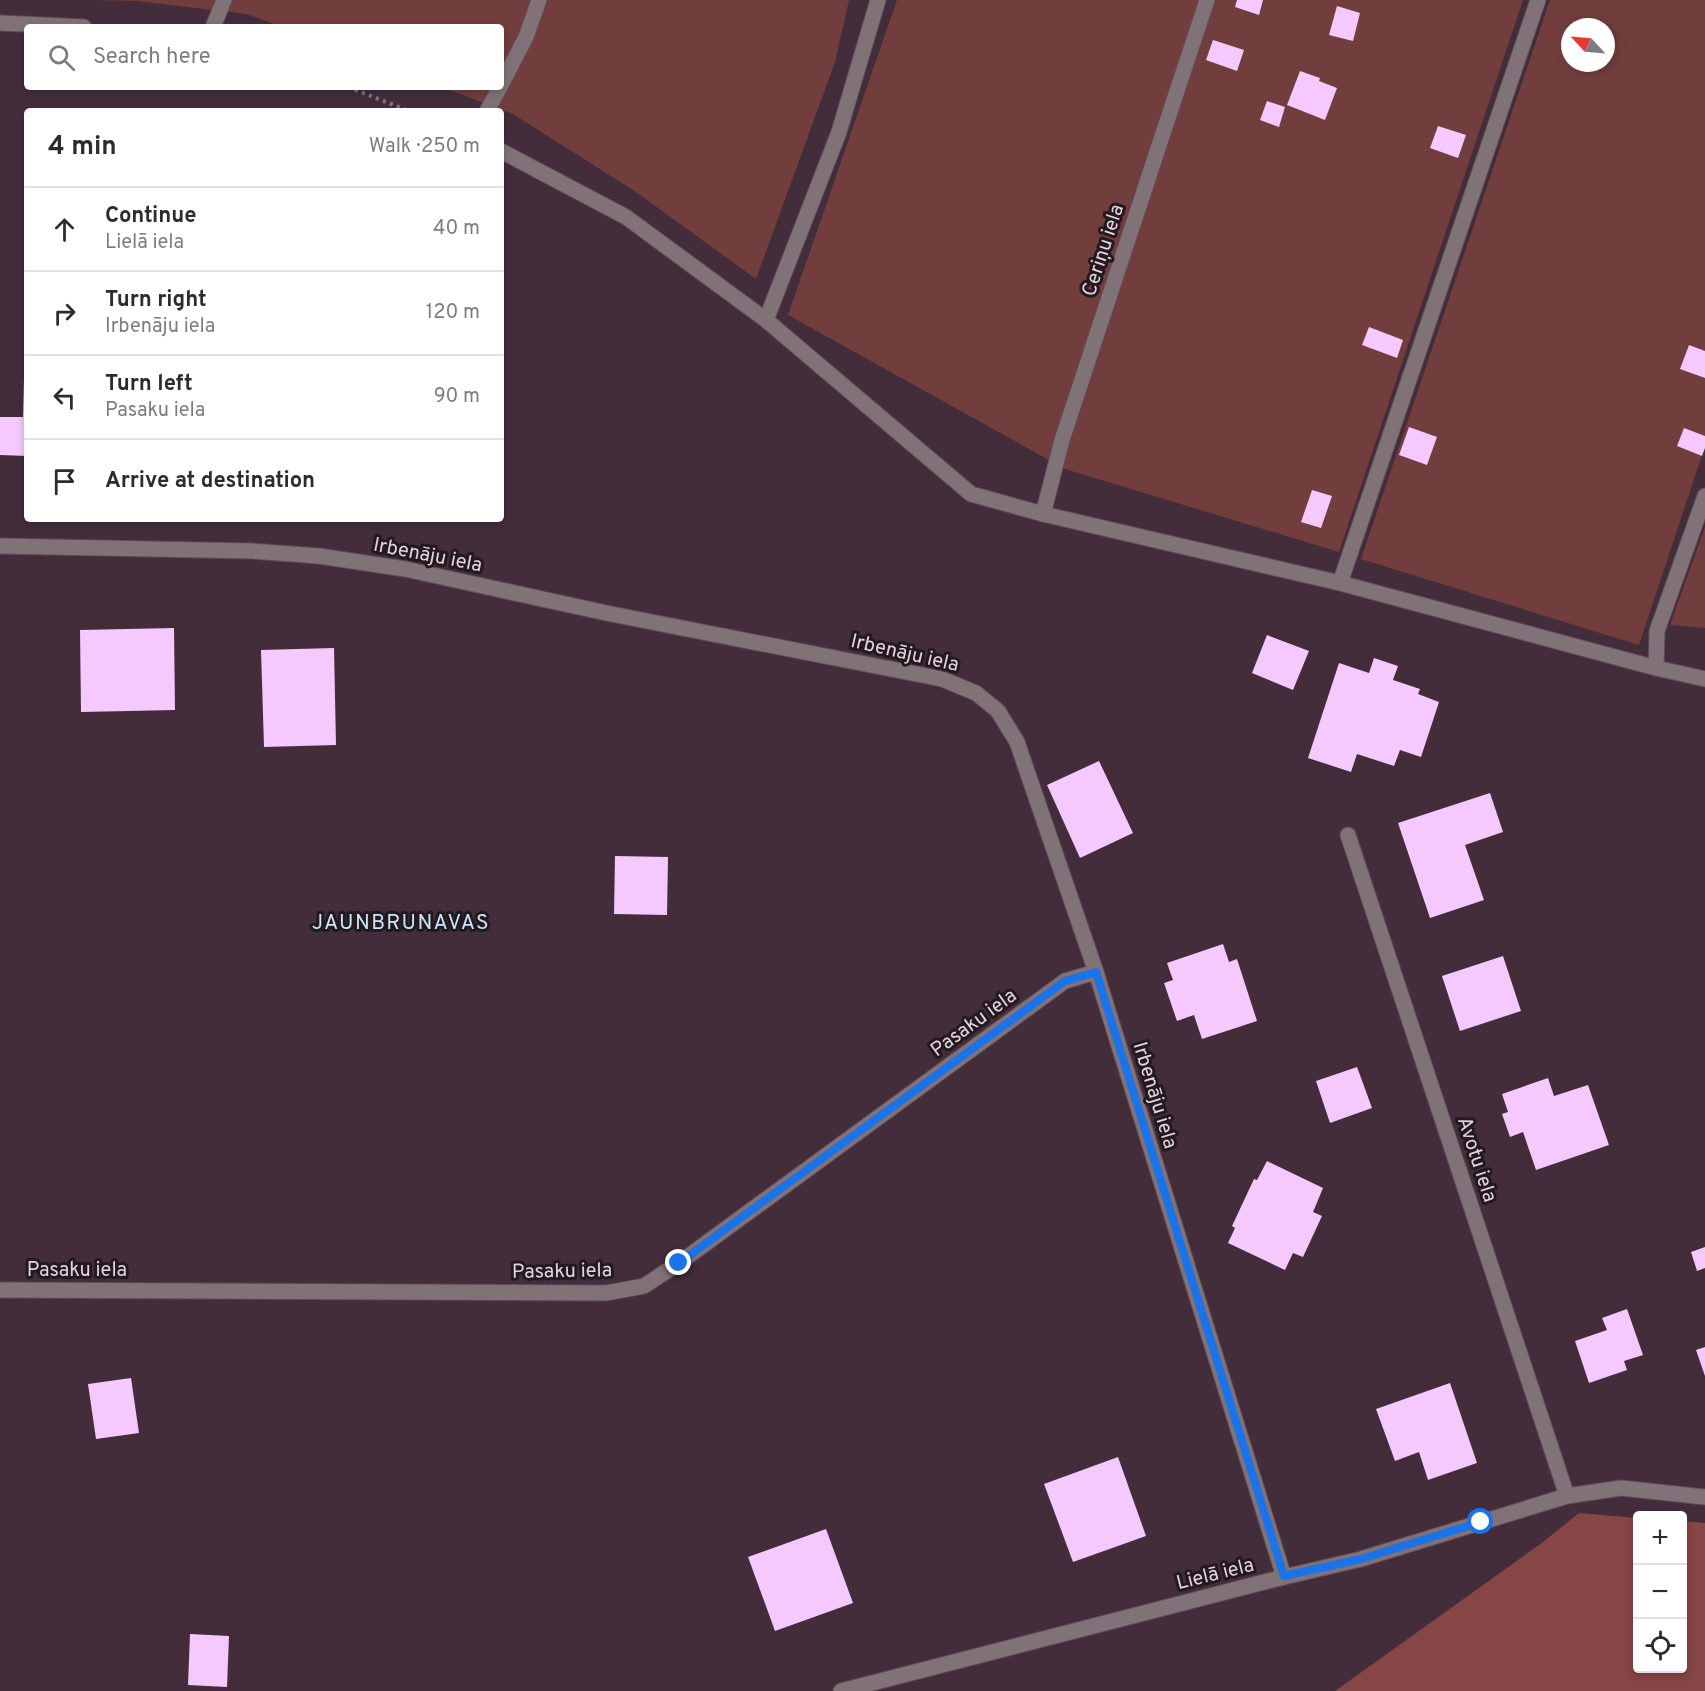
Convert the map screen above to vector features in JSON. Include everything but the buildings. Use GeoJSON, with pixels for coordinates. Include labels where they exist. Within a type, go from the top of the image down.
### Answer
{"type":"FeatureCollection","features":[{"type":"Feature","properties":{"kind":"street"},"geometry":{"type":"LineString","coordinates":[[214,24],[224,0]]}},
{"type":"Feature","properties":{"kind":"street"},"geometry":{"type":"LineString","coordinates":[[504,78],[526,37],[539,0]]}},
{"type":"Feature","properties":{"kind":"street"},"geometry":{"type":"LineString","coordinates":[[766,320],[839,132],[878,0]]}},
{"type":"Feature","properties":{"kind":"street","name":"Ceriņu iela"},"geometry":{"type":"LineString","coordinates":[[1043,514],[1062,441],[1207,0]]}},
{"type":"Feature","properties":{"kind":"street"},"geometry":{"type":"LineString","coordinates":[[1340,583],[1538,0]]}},
{"type":"Feature","properties":{"kind":"street"},"geometry":{"type":"LineString","coordinates":[[0,23],[24,24]]}},
{"type":"Feature","properties":{"kind":"street"},"geometry":{"type":"LineString","coordinates":[[489,108],[498,90]]}},
{"type":"Feature","properties":{"kind":"street"},"geometry":{"type":"LineString","coordinates":[[504,153],[626,217],[766,320],[971,494],[1043,514],[1340,583],[1656,668],[1705,679]]}},
{"type":"Feature","properties":{"kind":"street"},"geometry":{"type":"LineString","coordinates":[[1656,668],[1657,631],[1705,496]]}},
{"type":"Feature","properties":{"kind":"street","name":"Irbenāju iela"},"geometry":{"type":"LineString","coordinates":[[0,546],[252,551],[319,556],[405,569],[611,614],[942,679],[976,693],[998,711],[1017,742],[1096,972],[1284,1576]]}},
{"type":"Feature","properties":{"kind":"street","name":"Avotu iela"},"geometry":{"type":"LineString","coordinates":[[1348,835],[1568,1496]]}},
{"type":"Feature","properties":{"kind":"street","name":"Pasaku iela"},"geometry":{"type":"LineString","coordinates":[[0,1290],[606,1293],[644,1287],[1065,981],[1096,972]]}},
{"type":"Feature","properties":{"kind":"street","name":"Lielā iela"},"geometry":{"type":"LineString","coordinates":[[841,1691],[1284,1576],[1361,1559],[1568,1496],[1621,1488],[1705,1497]]}},
{"type":"Feature","properties":{"kind":"path"},"geometry":{"type":"LineString","coordinates":[[356,90],[401,108]]}},
{"type":"Feature","properties":{"kind":"shaded area"},"geometry":{"type":"Polygon","coordinates":[[[92,0],[849,0],[835,62],[756,279],[636,192],[513,114],[504,111],[504,108],[497,108],[450,90],[504,90],[504,24],[274,24],[247,14],[137,1],[92,0]]]}},
{"type":"Feature","properties":{"kind":"shaded area"},"geometry":{"type":"Polygon","coordinates":[[[897,0],[1523,0],[1339,552],[1065,469],[788,315],[897,0]]]}},
{"type":"Feature","properties":{"kind":"shaded area"},"geometry":{"type":"Polygon","coordinates":[[[1550,0],[1705,0],[1705,446],[1639,645],[1361,559],[1550,0]]]}},
{"type":"Feature","properties":{"kind":"shaded area"},"geometry":{"type":"Polygon","coordinates":[[[1705,527],[1705,628],[1670,625],[1705,527]]]}},
{"type":"Feature","properties":{"kind":"shaded area"},"geometry":{"type":"Polygon","coordinates":[[[1579,1513],[1633,1518],[1633,1673],[1687,1673],[1687,1521],[1705,1523],[1705,1691],[1335,1691],[1543,1542],[1579,1513]]]}},
{"type":"Feature","properties":{"kind":"district","name":"JAUNBRUNAVAS"},"geometry":{"type":"Point","coordinates":[401,922]}},
{"type":"Feature","properties":{"kind":"route"},"geometry":{"type":"LineString","coordinates":[[679,1263],[1065,981],[1096,972],[1284,1576],[1361,1559],[1481,1522]]}}]}
